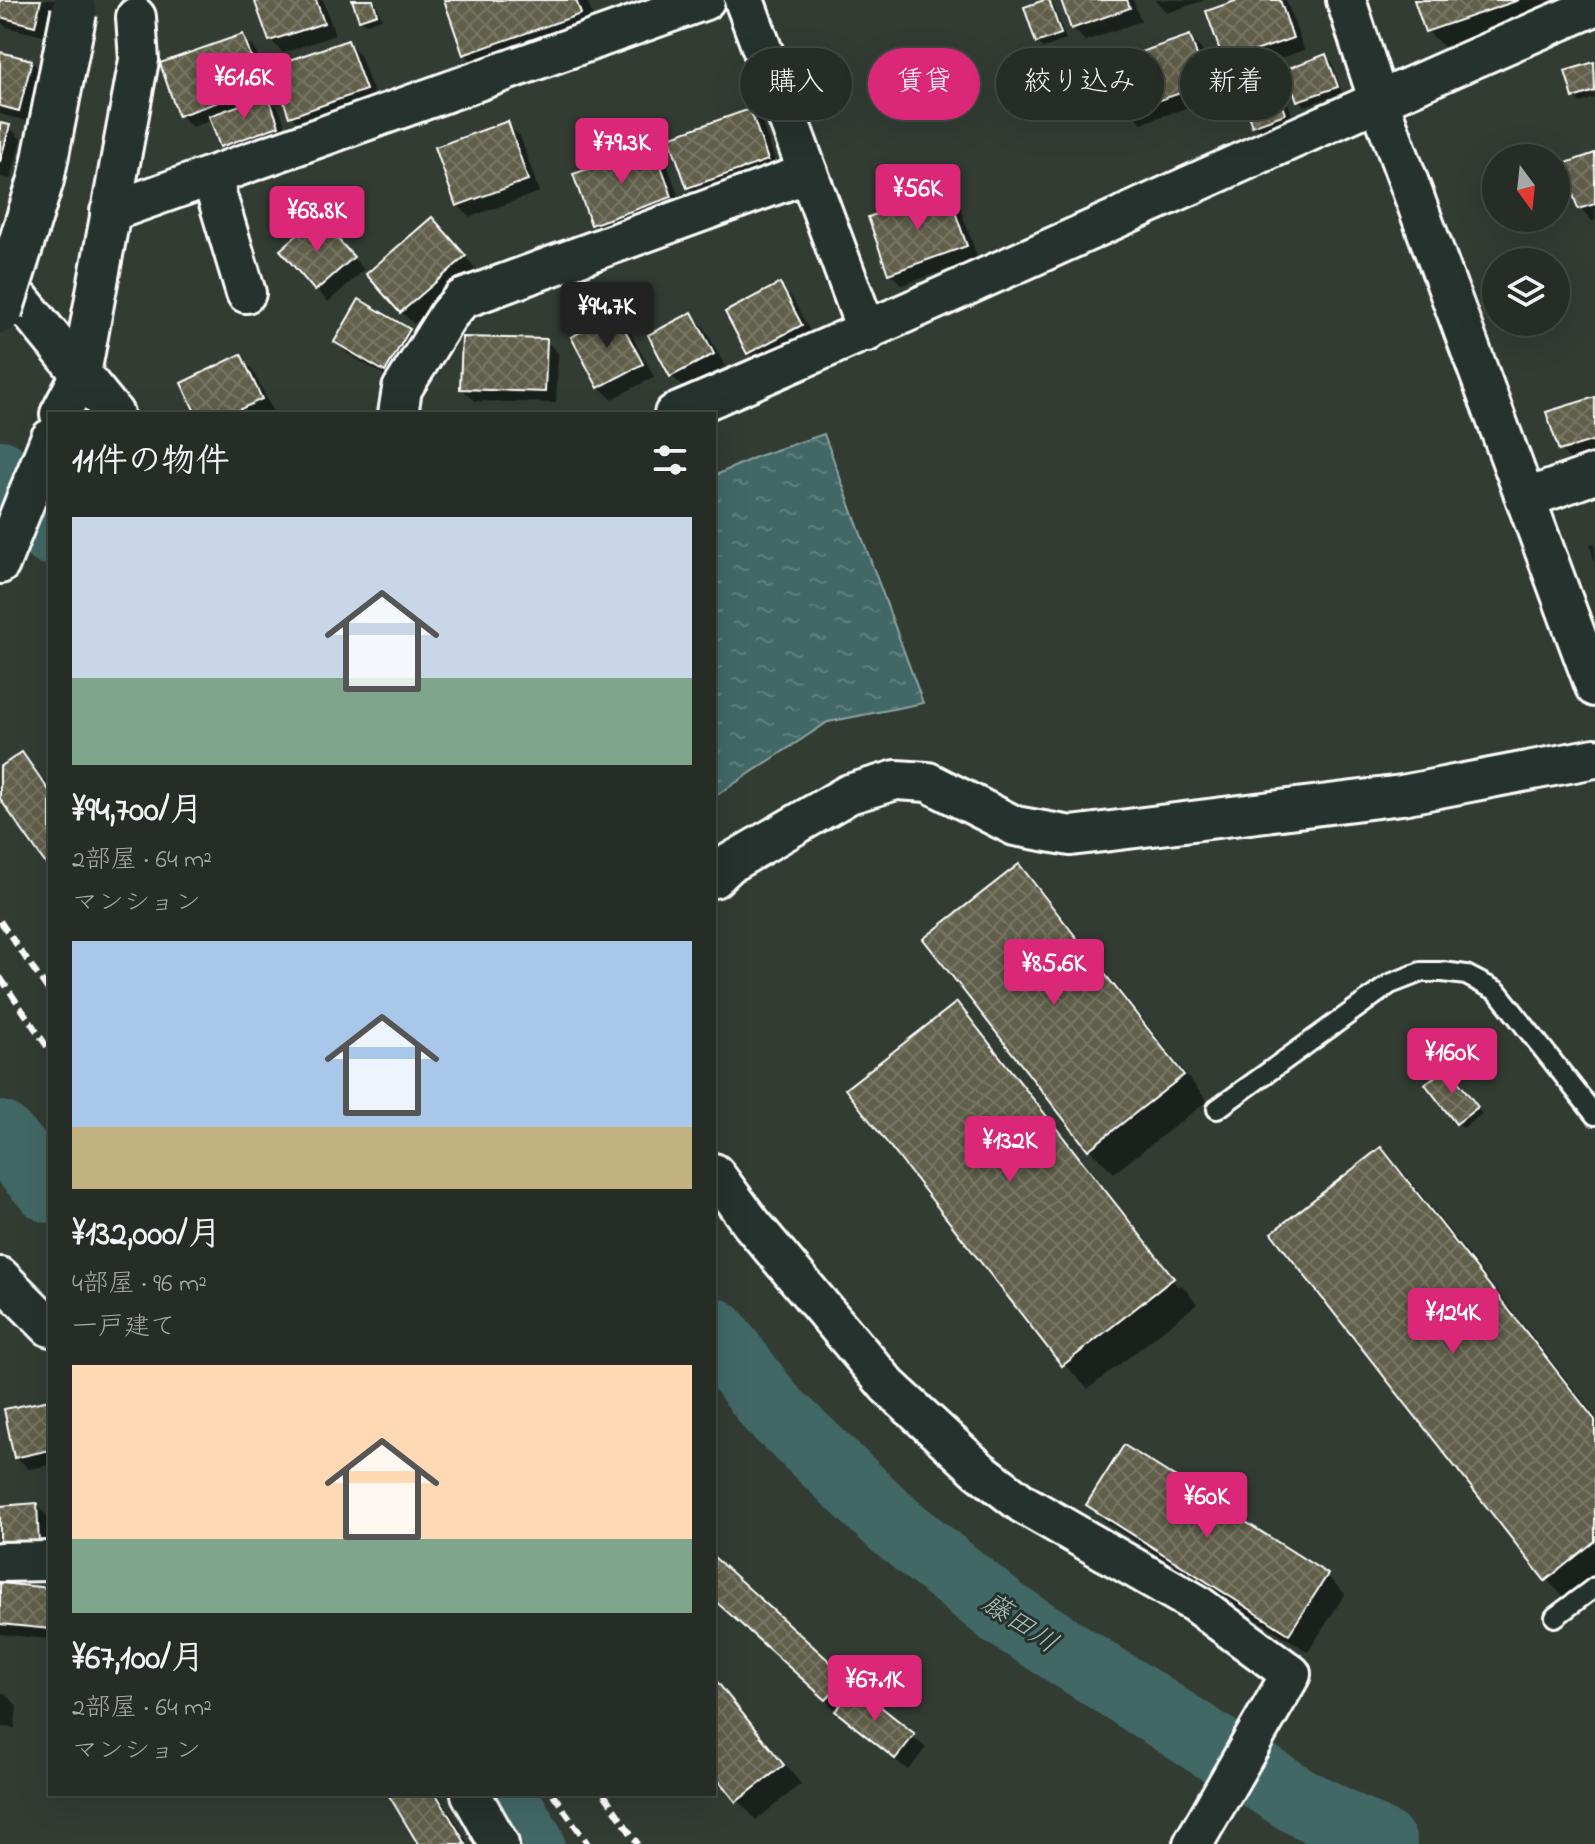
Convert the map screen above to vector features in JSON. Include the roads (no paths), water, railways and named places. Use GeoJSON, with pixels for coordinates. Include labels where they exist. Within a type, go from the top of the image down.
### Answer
{"type":"FeatureCollection","features":[{"type":"Feature","properties":{"kind":"street"},"geometry":{"type":"LineString","coordinates":[[110,212],[705,0]]}},
{"type":"Feature","properties":{"kind":"street"},"geometry":{"type":"LineString","coordinates":[[744,0],[867,332]]}},
{"type":"Feature","properties":{"kind":"street"},"geometry":{"type":"LineString","coordinates":[[1346,0],[1378,99],[1595,687]]}},
{"type":"Feature","properties":{"kind":"street"},"geometry":{"type":"LineString","coordinates":[[679,412],[867,332],[1378,99],[1595,6]]}},
{"type":"Feature","properties":{"kind":"street"},"geometry":{"type":"LineString","coordinates":[[0,311],[41,180],[74,12]]}},
{"type":"Feature","properties":{"kind":"street"},"geometry":{"type":"LineString","coordinates":[[70,394],[139,60],[136,17]]}},
{"type":"Feature","properties":{"kind":"street"},"geometry":{"type":"LineString","coordinates":[[398,412],[402,389],[448,315],[462,299],[808,173]]}},
{"type":"Feature","properties":{"kind":"street"},"geometry":{"type":"LineString","coordinates":[[211,176],[246,293]]}},
{"type":"Feature","properties":{"kind":"street"},"geometry":{"type":"LineString","coordinates":[[0,275],[70,394],[110,412]]}},
{"type":"Feature","properties":{"kind":"street"},"geometry":{"type":"LineString","coordinates":[[0,564],[48,444]]}},
{"type":"Feature","properties":{"kind":"street"},"geometry":{"type":"LineString","coordinates":[[1527,498],[1595,474]]}},
{"type":"Feature","properties":{"kind":"street"},"geometry":{"type":"LineString","coordinates":[[716,876],[730,863],[849,794],[877,783],[896,780],[928,782],[1015,826],[1071,836],[1402,795],[1595,758]]}},
{"type":"Feature","properties":{"kind":"street"},"geometry":{"type":"LineString","coordinates":[[716,1176],[751,1223],[888,1386],[979,1470],[1023,1504],[1195,1603],[1291,1674],[1193,1844]]}},
{"type":"Feature","properties":{"kind":"street"},"geometry":{"type":"LineString","coordinates":[[0,1277],[48,1325]]}},
{"type":"Feature","properties":{"kind":"street"},"geometry":{"type":"LineString","coordinates":[[0,1562],[48,1561]]}},
{"type":"Feature","properties":{"kind":"street"},"geometry":{"type":"LineString","coordinates":[[472,1796],[499,1844]]}},
{"type":"Feature","properties":{"kind":"lane"},"geometry":{"type":"LineString","coordinates":[[1217,1109],[1390,984],[1421,972],[1443,972],[1466,975],[1497,991],[1595,1115]]}},
{"type":"Feature","properties":{"kind":"lane"},"geometry":{"type":"LineString","coordinates":[[1555,1617],[1595,1587]]}},
{"type":"Feature","properties":{"kind":"water"},"geometry":{"type":"Polygon","coordinates":[[[824,434],[923,703],[828,722],[716,796],[716,475],[758,456],[824,434]]]}},
{"type":"Feature","properties":{"kind":"waterway","name":"藤田川"},"geometry":{"type":"LineString","coordinates":[[0,474],[48,529]]}},
{"type":"Feature","properties":{"kind":"waterway"},"geometry":{"type":"LineString","coordinates":[[0,1135],[48,1187]]}},
{"type":"Feature","properties":{"kind":"waterway","name":"藤田川"},"geometry":{"type":"LineString","coordinates":[[716,1335],[771,1408],[895,1526],[1002,1612],[1297,1800],[1383,1844]]}},
{"type":"Feature","properties":{"kind":"waterway"},"geometry":{"type":"LineString","coordinates":[[503,1796],[531,1844]]}},
{"type":"Feature","properties":{"kind":"railway"},"geometry":{"type":"LineString","coordinates":[[0,921],[48,990]]}},
{"type":"Feature","properties":{"kind":"railway"},"geometry":{"type":"LineString","coordinates":[[0,977],[48,1048]]}},
{"type":"Feature","properties":{"kind":"railway"},"geometry":{"type":"LineString","coordinates":[[554,1796],[588,1844]]}},
{"type":"Feature","properties":{"kind":"railway"},"geometry":{"type":"LineString","coordinates":[[605,1796],[638,1844]]}}]}
